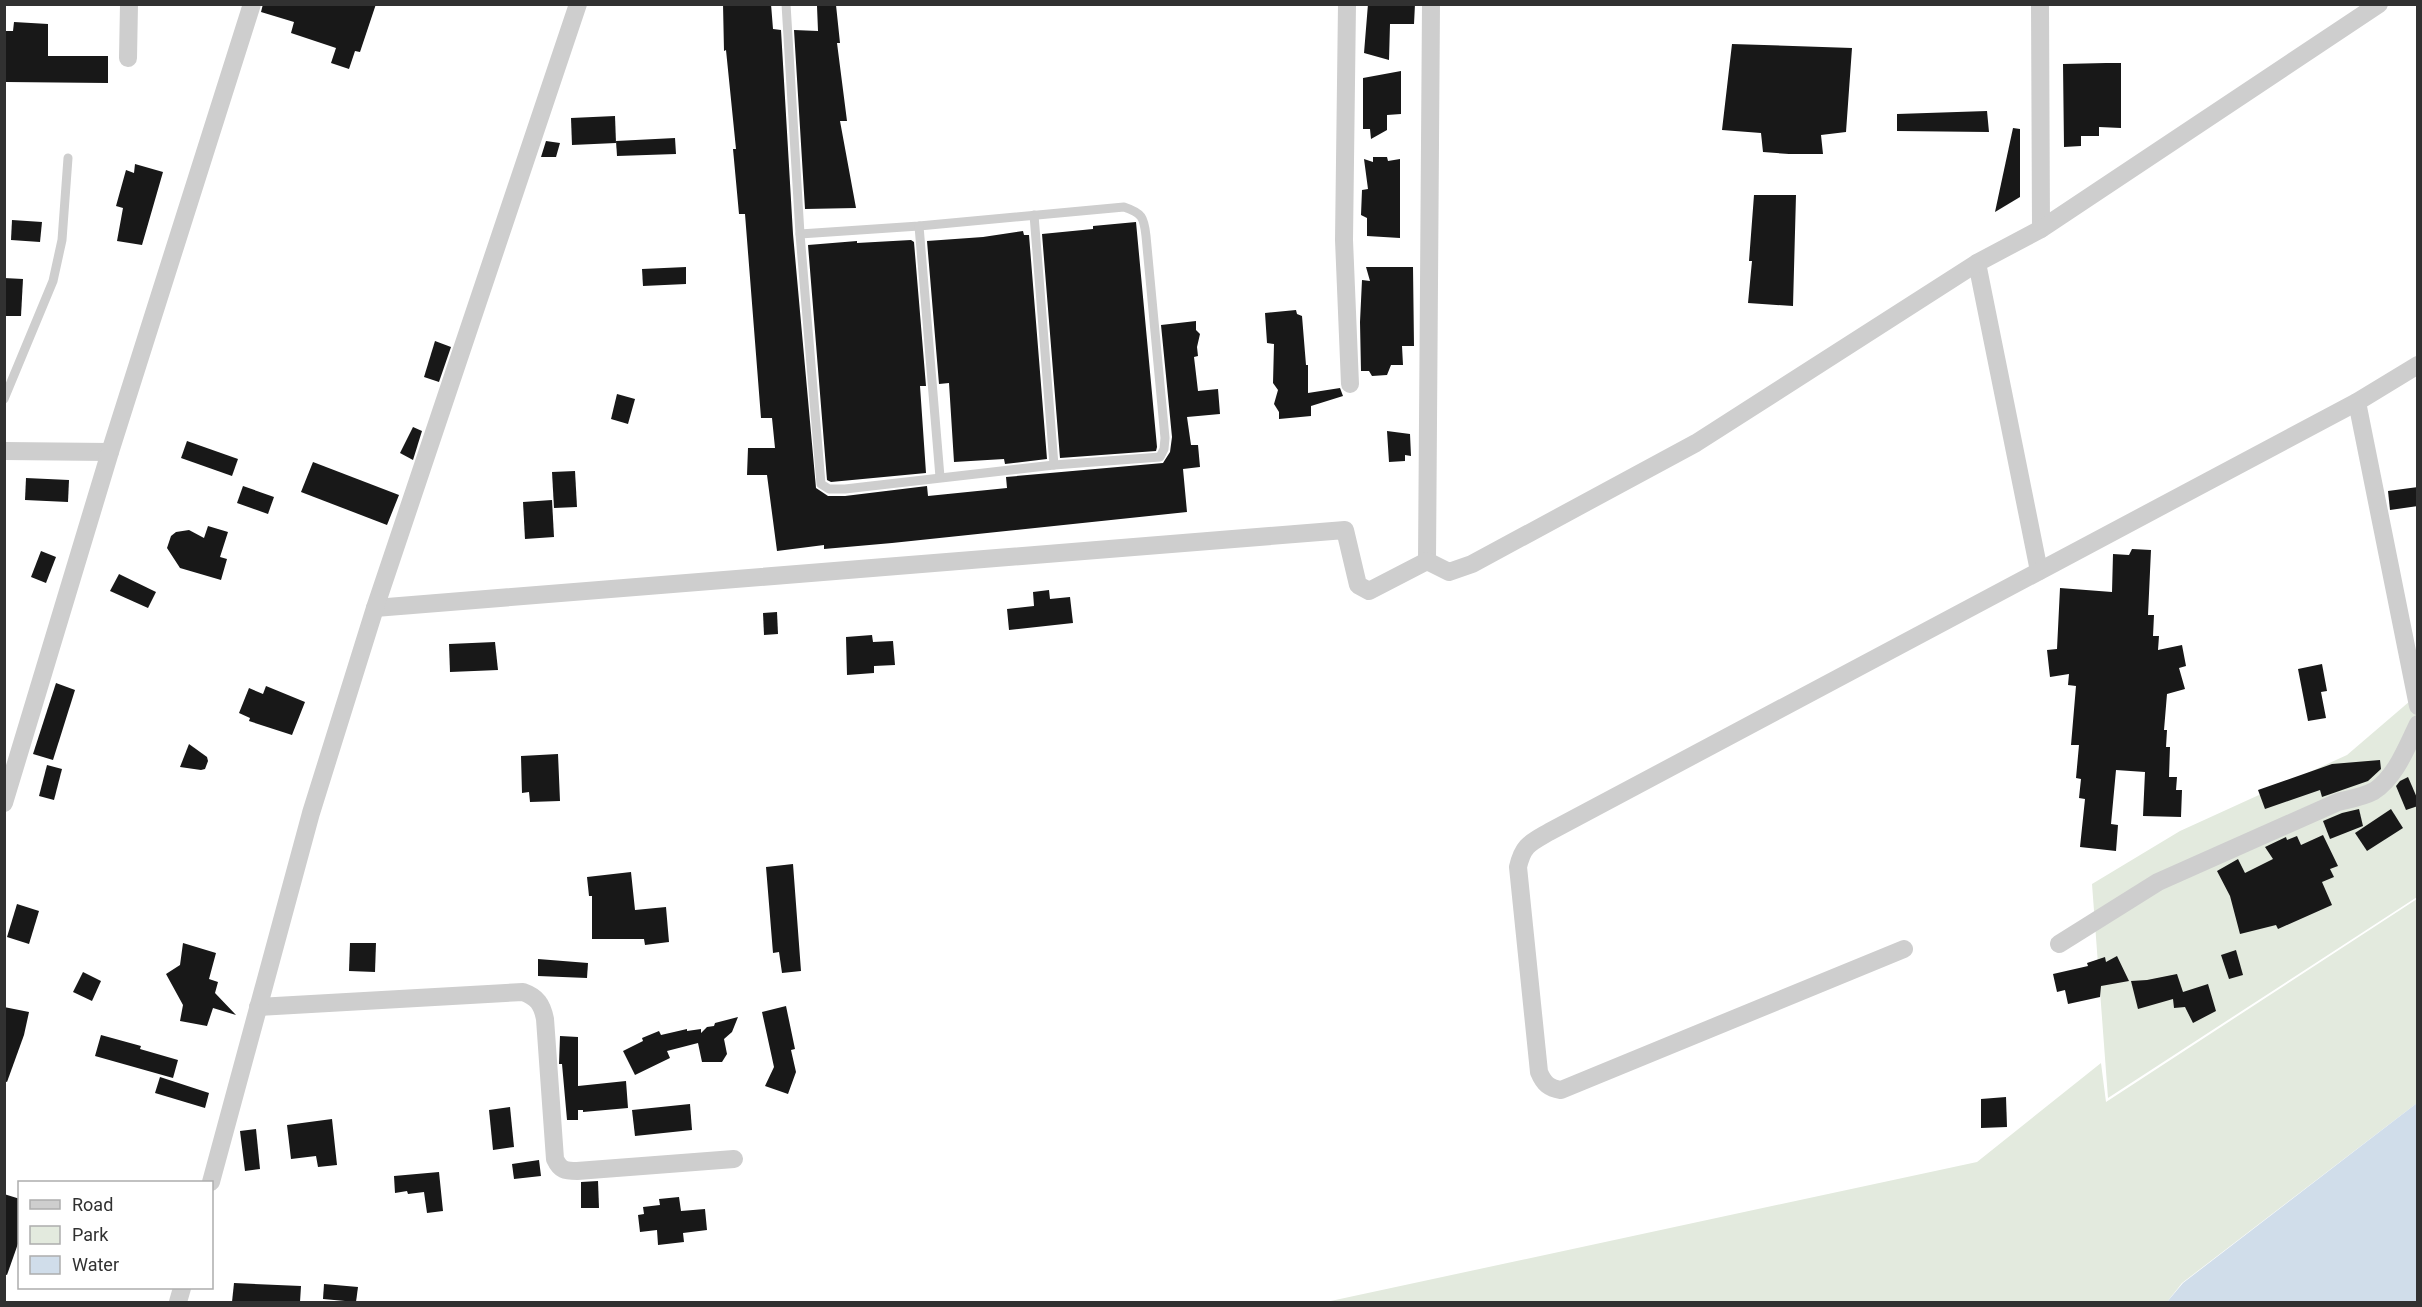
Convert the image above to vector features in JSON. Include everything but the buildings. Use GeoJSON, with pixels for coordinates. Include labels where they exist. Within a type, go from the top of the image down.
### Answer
{"type":"FeatureCollection","features":[{"type":"Feature","properties":{"kind":"street"},"geometry":{"type":"LineString","coordinates":[[128,58],[129,4]]}},
{"type":"Feature","properties":{"kind":"street"},"geometry":{"type":"LineString","coordinates":[[4,803],[110,452],[252,4]]}},
{"type":"Feature","properties":{"kind":"street"},"geometry":{"type":"LineString","coordinates":[[211,1181],[311,813],[375,608],[578,4]]}},
{"type":"Feature","properties":{"kind":"street"},"geometry":{"type":"LineString","coordinates":[[1347,4],[1344,240],[1350,384]]}},
{"type":"Feature","properties":{"kind":"street"},"geometry":{"type":"LineString","coordinates":[[1427,561],[1431,4]]}},
{"type":"Feature","properties":{"kind":"street"},"geometry":{"type":"LineString","coordinates":[[2040,4],[2041,229]]}},
{"type":"Feature","properties":{"kind":"street"},"geometry":{"type":"LineString","coordinates":[[1427,561],[1449,572],[1472,564],[1695,443],[1977,263],[2041,229],[2379,4]]}},
{"type":"Feature","properties":{"kind":"street"},"geometry":{"type":"LineString","coordinates":[[1977,263],[2039,571]]}},
{"type":"Feature","properties":{"kind":"street"},"geometry":{"type":"LineString","coordinates":[[1904,949],[1561,1090],[1550,1088],[1543,1082],[1539,1072],[1519,861],[1526,845],[1549,832],[2357,402],[2418,365]]}},
{"type":"Feature","properties":{"kind":"street"},"geometry":{"type":"LineString","coordinates":[[2357,402],[2418,706]]}},
{"type":"Feature","properties":{"kind":"street"},"geometry":{"type":"LineString","coordinates":[[4,451],[110,452]]}},
{"type":"Feature","properties":{"kind":"street"},"geometry":{"type":"LineString","coordinates":[[375,608],[1345,530],[1358,585],[1369,591],[1427,561]]}},
{"type":"Feature","properties":{"kind":"street"},"geometry":{"type":"LineString","coordinates":[[2059,944],[2158,882],[2338,802],[2375,790],[2388,779],[2418,724]]}},
{"type":"Feature","properties":{"kind":"street"},"geometry":{"type":"LineString","coordinates":[[258,1007],[523,992],[535,997],[543,1008],[555,1159],[558,1167],[566,1171],[577,1171],[735,1159]]}},
{"type":"Feature","properties":{"kind":"lane"},"geometry":{"type":"LineString","coordinates":[[786,4],[800,234],[822,484],[829,489],[845,489],[1054,465],[1160,457],[1164,450],[1165,438],[1144,222],[1138,212],[1124,207],[920,226],[800,234]]}},
{"type":"Feature","properties":{"kind":"lane"},"geometry":{"type":"LineString","coordinates":[[4,399],[53,281],[62,240],[68,158]]}},
{"type":"Feature","properties":{"kind":"lane"},"geometry":{"type":"LineString","coordinates":[[1034,215],[1054,465]]}},
{"type":"Feature","properties":{"kind":"lane"},"geometry":{"type":"LineString","coordinates":[[920,226],[940,477]]}},
{"type":"Feature","properties":{"kind":"green space"},"geometry":{"type":"Polygon","coordinates":[[[2417,695],[2417,897],[2108,1098],[2092,884],[2180,831],[2347,755],[2417,695]]]}},
{"type":"Feature","properties":{"kind":"green space"},"geometry":{"type":"Polygon","coordinates":[[[2417,899],[2417,1103],[2182,1283],[2167,1302],[1326,1302],[1977,1162],[2101,1063],[2106,1102],[2417,899]]]}},
{"type":"Feature","properties":{"kind":"water"},"geometry":{"type":"Polygon","coordinates":[[[2417,1103],[2417,1302],[2167,1302],[2183,1283],[2417,1103]]]}}]}
